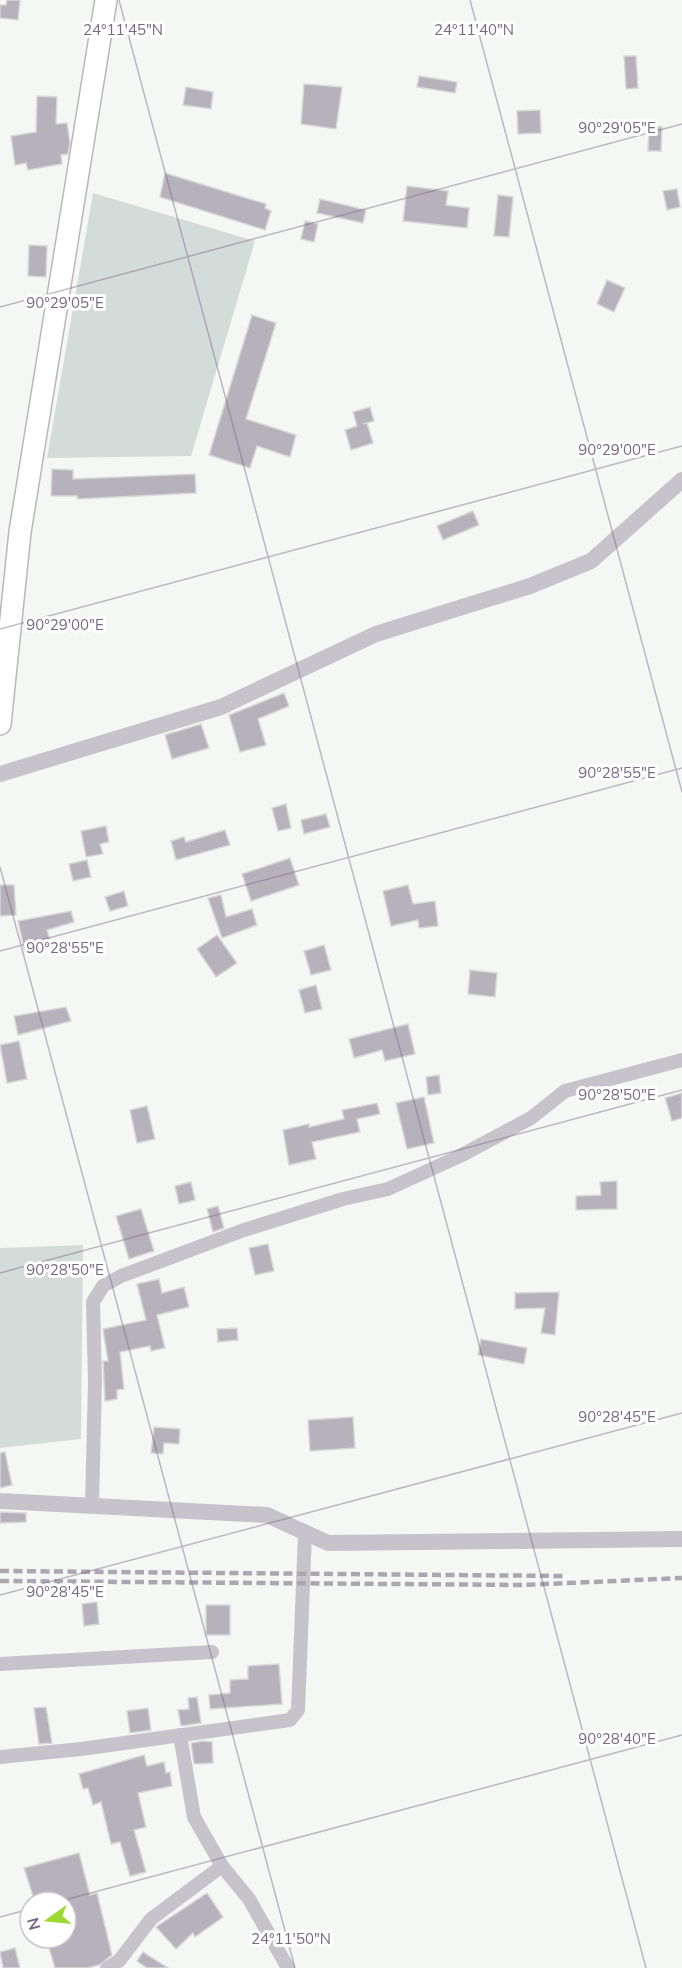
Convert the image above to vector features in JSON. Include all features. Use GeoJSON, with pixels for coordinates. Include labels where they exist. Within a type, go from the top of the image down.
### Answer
{"type":"FeatureCollection","features":[{"type":"Feature","properties":{"kind":"main road"},"geometry":{"type":"LineString","coordinates":[[0,724],[4,643],[20,532],[106,0]]}},
{"type":"Feature","properties":{"kind":"street"},"geometry":{"type":"LineString","coordinates":[[0,774],[221,707],[376,634],[530,586],[591,561],[682,480]]}},
{"type":"Feature","properties":{"kind":"street"},"geometry":{"type":"LineString","coordinates":[[92,1504],[95,1382],[93,1302],[103,1286],[121,1276],[244,1230],[343,1199],[388,1189],[462,1155],[531,1118],[565,1091],[682,1060]]}},
{"type":"Feature","properties":{"kind":"street"},"geometry":{"type":"LineString","coordinates":[[0,1501],[92,1504],[267,1515],[281,1519],[328,1543],[682,1539]]}},
{"type":"Feature","properties":{"kind":"street"},"geometry":{"type":"LineString","coordinates":[[0,1757],[81,1749],[275,1724],[290,1720],[298,1710],[305,1533]]}},
{"type":"Feature","properties":{"kind":"street"},"geometry":{"type":"LineString","coordinates":[[0,1664],[212,1652]]}},
{"type":"Feature","properties":{"kind":"street"},"geometry":{"type":"LineString","coordinates":[[180,1735],[194,1817],[222,1866],[249,1899],[288,1968]]}},
{"type":"Feature","properties":{"kind":"street"},"geometry":{"type":"LineString","coordinates":[[107,1968],[119,1961],[151,1919],[222,1866]]}},
{"type":"Feature","properties":{"kind":"shaded area"},"geometry":{"type":"Polygon","coordinates":[[[93,193],[255,241],[191,456],[47,458],[93,193]]]}},
{"type":"Feature","properties":{"kind":"shaded area"},"geometry":{"type":"Polygon","coordinates":[[[83,1245],[81,1439],[0,1448],[0,1248],[83,1245]]]}},
{"type":"Feature","properties":{"kind":"building"},"geometry":{"type":"Polygon","coordinates":[[[7,0],[20,0],[18,20],[0,18],[0,5],[6,5],[7,0]]]}},
{"type":"Feature","properties":{"kind":"building"},"geometry":{"type":"Polygon","coordinates":[[[624,56],[636,56],[638,88],[626,89],[624,56]]]}},
{"type":"Feature","properties":{"kind":"building"},"geometry":{"type":"Polygon","coordinates":[[[419,76],[457,82],[455,93],[417,87],[419,76]]]}},
{"type":"Feature","properties":{"kind":"building"},"geometry":{"type":"Polygon","coordinates":[[[304,84],[342,87],[336,129],[301,124],[304,84]]]}},
{"type":"Feature","properties":{"kind":"building"},"geometry":{"type":"Polygon","coordinates":[[[186,87],[213,92],[211,109],[183,105],[186,87]]]}},
{"type":"Feature","properties":{"kind":"building"},"geometry":{"type":"Polygon","coordinates":[[[37,96],[57,97],[56,124],[67,123],[70,143],[68,154],[61,155],[62,164],[28,170],[26,163],[15,165],[11,136],[36,132],[37,96]]]}},
{"type":"Feature","properties":{"kind":"building"},"geometry":{"type":"Polygon","coordinates":[[[540,110],[541,133],[518,134],[517,111],[540,110]]]}},
{"type":"Feature","properties":{"kind":"building"},"geometry":{"type":"Polygon","coordinates":[[[649,126],[662,127],[661,151],[648,151],[649,126]]]}},
{"type":"Feature","properties":{"kind":"building"},"geometry":{"type":"Polygon","coordinates":[[[165,173],[266,204],[265,208],[271,211],[265,230],[160,197],[165,173]]]}},
{"type":"Feature","properties":{"kind":"building"},"geometry":{"type":"Polygon","coordinates":[[[407,186],[448,191],[446,205],[469,208],[467,228],[403,221],[407,186]]]}},
{"type":"Feature","properties":{"kind":"building"},"geometry":{"type":"Polygon","coordinates":[[[677,189],[680,207],[667,210],[663,191],[677,189]]]}},
{"type":"Feature","properties":{"kind":"building"},"geometry":{"type":"Polygon","coordinates":[[[498,195],[513,197],[509,237],[494,236],[498,195]]]}},
{"type":"Feature","properties":{"kind":"building"},"geometry":{"type":"Polygon","coordinates":[[[320,199],[366,210],[363,223],[317,213],[320,199]]]}},
{"type":"Feature","properties":{"kind":"building"},"geometry":{"type":"Polygon","coordinates":[[[305,221],[318,224],[314,242],[301,239],[305,221]]]}},
{"type":"Feature","properties":{"kind":"building"},"geometry":{"type":"Polygon","coordinates":[[[29,245],[47,246],[46,277],[28,276],[29,245]]]}},
{"type":"Feature","properties":{"kind":"building"},"geometry":{"type":"Polygon","coordinates":[[[607,280],[625,288],[614,312],[597,304],[607,280]]]}},
{"type":"Feature","properties":{"kind":"building"},"geometry":{"type":"Polygon","coordinates":[[[252,315],[276,323],[246,419],[296,435],[290,457],[257,446],[250,468],[209,455],[252,315]]]}},
{"type":"Feature","properties":{"kind":"building"},"geometry":{"type":"Polygon","coordinates":[[[370,407],[374,421],[363,424],[367,423],[373,443],[351,450],[345,430],[357,426],[353,412],[370,407]]]}},
{"type":"Feature","properties":{"kind":"building"},"geometry":{"type":"Polygon","coordinates":[[[52,469],[73,470],[73,479],[195,474],[196,493],[78,499],[77,496],[51,496],[52,469]]]}},
{"type":"Feature","properties":{"kind":"building"},"geometry":{"type":"Polygon","coordinates":[[[473,511],[479,525],[443,540],[437,526],[473,511]]]}},
{"type":"Feature","properties":{"kind":"building"},"geometry":{"type":"Polygon","coordinates":[[[284,693],[289,706],[258,719],[266,745],[240,752],[229,715],[284,693]]]}},
{"type":"Feature","properties":{"kind":"building"},"geometry":{"type":"Polygon","coordinates":[[[201,724],[209,748],[172,759],[165,735],[201,724]]]}},
{"type":"Feature","properties":{"kind":"building"},"geometry":{"type":"Polygon","coordinates":[[[286,804],[291,828],[278,831],[272,808],[286,804]]]}},
{"type":"Feature","properties":{"kind":"building"},"geometry":{"type":"Polygon","coordinates":[[[326,814],[330,827],[304,834],[301,820],[326,814]]]}},
{"type":"Feature","properties":{"kind":"building"},"geometry":{"type":"Polygon","coordinates":[[[106,826],[109,842],[100,844],[103,854],[86,857],[81,831],[106,826]]]}},
{"type":"Feature","properties":{"kind":"building"},"geometry":{"type":"Polygon","coordinates":[[[225,830],[230,845],[176,860],[171,841],[184,837],[186,842],[225,830]]]}},
{"type":"Feature","properties":{"kind":"building"},"geometry":{"type":"Polygon","coordinates":[[[290,858],[299,885],[251,901],[242,874],[290,858]]]}},
{"type":"Feature","properties":{"kind":"building"},"geometry":{"type":"Polygon","coordinates":[[[87,860],[91,877],[73,881],[69,864],[87,860]]]}},
{"type":"Feature","properties":{"kind":"building"},"geometry":{"type":"Polygon","coordinates":[[[0,885],[14,885],[16,915],[0,916],[0,885]]]}},
{"type":"Feature","properties":{"kind":"building"},"geometry":{"type":"Polygon","coordinates":[[[408,885],[413,904],[435,901],[438,926],[419,928],[418,920],[391,926],[383,891],[408,885]]]}},
{"type":"Feature","properties":{"kind":"building"},"geometry":{"type":"Polygon","coordinates":[[[124,891],[128,906],[110,911],[105,897],[124,891]]]}},
{"type":"Feature","properties":{"kind":"building"},"geometry":{"type":"Polygon","coordinates":[[[221,895],[226,917],[252,909],[257,925],[222,938],[208,898],[221,895]]]}},
{"type":"Feature","properties":{"kind":"building"},"geometry":{"type":"Polygon","coordinates":[[[71,911],[74,922],[47,930],[52,947],[25,953],[18,921],[71,911]]]}},
{"type":"Feature","properties":{"kind":"building"},"geometry":{"type":"Polygon","coordinates":[[[217,935],[237,963],[216,977],[197,949],[217,935]]]}},
{"type":"Feature","properties":{"kind":"building"},"geometry":{"type":"Polygon","coordinates":[[[324,945],[331,970],[311,975],[304,951],[324,945]]]}},
{"type":"Feature","properties":{"kind":"building"},"geometry":{"type":"Polygon","coordinates":[[[470,970],[497,973],[495,997],[468,994],[470,970]]]}},
{"type":"Feature","properties":{"kind":"building"},"geometry":{"type":"Polygon","coordinates":[[[316,985],[322,1009],[305,1013],[299,990],[316,985]]]}},
{"type":"Feature","properties":{"kind":"building"},"geometry":{"type":"Polygon","coordinates":[[[66,1007],[71,1021],[18,1035],[14,1016],[66,1007]]]}},
{"type":"Feature","properties":{"kind":"building"},"geometry":{"type":"Polygon","coordinates":[[[408,1024],[415,1054],[385,1061],[382,1050],[354,1058],[349,1039],[408,1024]]]}},
{"type":"Feature","properties":{"kind":"building"},"geometry":{"type":"Polygon","coordinates":[[[19,1041],[27,1079],[7,1083],[0,1045],[19,1041]]]}},
{"type":"Feature","properties":{"kind":"building"},"geometry":{"type":"Polygon","coordinates":[[[439,1075],[441,1093],[428,1095],[426,1077],[439,1075]]]}},
{"type":"Feature","properties":{"kind":"building"},"geometry":{"type":"Polygon","coordinates":[[[682,1093],[682,1118],[672,1121],[665,1098],[682,1093]]]}},
{"type":"Feature","properties":{"kind":"building"},"geometry":{"type":"Polygon","coordinates":[[[424,1097],[434,1143],[407,1149],[396,1103],[424,1097]]]}},
{"type":"Feature","properties":{"kind":"building"},"geometry":{"type":"Polygon","coordinates":[[[377,1103],[380,1114],[357,1119],[360,1132],[312,1142],[316,1159],[289,1165],[283,1130],[344,1119],[342,1110],[377,1103]]]}},
{"type":"Feature","properties":{"kind":"building"},"geometry":{"type":"Polygon","coordinates":[[[147,1106],[155,1139],[137,1143],[130,1110],[147,1106]]]}},
{"type":"Feature","properties":{"kind":"building"},"geometry":{"type":"Polygon","coordinates":[[[617,1181],[617,1209],[576,1210],[576,1196],[601,1195],[600,1182],[617,1181]]]}},
{"type":"Feature","properties":{"kind":"building"},"geometry":{"type":"Polygon","coordinates":[[[191,1182],[195,1200],[179,1204],[175,1186],[191,1182]]]}},
{"type":"Feature","properties":{"kind":"building"},"geometry":{"type":"Polygon","coordinates":[[[218,1206],[224,1228],[213,1232],[207,1209],[218,1206]]]}},
{"type":"Feature","properties":{"kind":"building"},"geometry":{"type":"Polygon","coordinates":[[[141,1209],[154,1251],[129,1259],[116,1216],[141,1209]]]}},
{"type":"Feature","properties":{"kind":"building"},"geometry":{"type":"Polygon","coordinates":[[[268,1244],[274,1271],[255,1275],[249,1248],[268,1244]]]}},
{"type":"Feature","properties":{"kind":"building"},"geometry":{"type":"Polygon","coordinates":[[[159,1279],[162,1293],[184,1287],[189,1307],[157,1315],[165,1348],[151,1351],[150,1346],[120,1352],[124,1389],[117,1390],[117,1399],[105,1401],[103,1361],[108,1361],[103,1329],[146,1320],[137,1284],[159,1279]]]}},
{"type":"Feature","properties":{"kind":"building"},"geometry":{"type":"Polygon","coordinates":[[[559,1292],[555,1335],[541,1333],[545,1308],[515,1309],[515,1293],[559,1292]]]}},
{"type":"Feature","properties":{"kind":"building"},"geometry":{"type":"Polygon","coordinates":[[[237,1328],[238,1340],[218,1342],[217,1329],[237,1328]]]}},
{"type":"Feature","properties":{"kind":"building"},"geometry":{"type":"Polygon","coordinates":[[[481,1339],[527,1348],[524,1364],[478,1355],[481,1339]]]}},
{"type":"Feature","properties":{"kind":"building"},"geometry":{"type":"Polygon","coordinates":[[[353,1417],[355,1448],[310,1451],[308,1420],[353,1417]]]}},
{"type":"Feature","properties":{"kind":"building"},"geometry":{"type":"Polygon","coordinates":[[[154,1427],[180,1429],[179,1444],[164,1443],[163,1454],[151,1453],[154,1427]]]}},
{"type":"Feature","properties":{"kind":"building"},"geometry":{"type":"Polygon","coordinates":[[[5,1452],[12,1485],[0,1488],[0,1453],[5,1452]]]}},
{"type":"Feature","properties":{"kind":"building"},"geometry":{"type":"Polygon","coordinates":[[[0,1512],[26,1513],[26,1522],[0,1523],[0,1512]]]}},
{"type":"Feature","properties":{"kind":"building"},"geometry":{"type":"Polygon","coordinates":[[[97,1602],[99,1624],[84,1626],[82,1604],[97,1602]]]}},
{"type":"Feature","properties":{"kind":"building"},"geometry":{"type":"Polygon","coordinates":[[[206,1605],[230,1605],[230,1635],[206,1635],[206,1605]]]}},
{"type":"Feature","properties":{"kind":"building"},"geometry":{"type":"Polygon","coordinates":[[[279,1664],[282,1704],[210,1709],[209,1695],[230,1693],[230,1680],[248,1679],[248,1666],[279,1664]]]}},
{"type":"Feature","properties":{"kind":"building"},"geometry":{"type":"Polygon","coordinates":[[[197,1697],[201,1723],[181,1726],[178,1710],[189,1709],[188,1698],[197,1697]]]}},
{"type":"Feature","properties":{"kind":"building"},"geometry":{"type":"Polygon","coordinates":[[[46,1707],[52,1743],[39,1744],[34,1708],[46,1707]]]}},
{"type":"Feature","properties":{"kind":"building"},"geometry":{"type":"Polygon","coordinates":[[[148,1708],[151,1730],[130,1733],[127,1711],[148,1708]]]}},
{"type":"Feature","properties":{"kind":"building"},"geometry":{"type":"Polygon","coordinates":[[[212,1742],[213,1763],[194,1764],[191,1743],[212,1742]]]}},
{"type":"Feature","properties":{"kind":"building"},"geometry":{"type":"Polygon","coordinates":[[[144,1755],[147,1766],[164,1762],[166,1773],[170,1772],[172,1786],[138,1793],[146,1827],[134,1830],[146,1872],[130,1876],[120,1842],[111,1844],[101,1802],[93,1805],[88,1788],[83,1789],[79,1774],[144,1755]]]}},
{"type":"Feature","properties":{"kind":"building"},"geometry":{"type":"Polygon","coordinates":[[[79,1853],[90,1895],[97,1893],[112,1955],[99,1965],[87,1968],[55,1968],[50,1950],[78,1950],[78,1890],[31,1890],[24,1868],[79,1853]]]}},
{"type":"Feature","properties":{"kind":"building"},"geometry":{"type":"Polygon","coordinates":[[[207,1893],[223,1917],[195,1937],[193,1933],[176,1949],[156,1927],[207,1893]]]}},
{"type":"Feature","properties":{"kind":"building"},"geometry":{"type":"Polygon","coordinates":[[[15,1948],[20,1968],[3,1968],[0,1952],[15,1948]]]}},
{"type":"Feature","properties":{"kind":"building"},"geometry":{"type":"Polygon","coordinates":[[[143,1952],[168,1968],[147,1968],[137,1961],[143,1952]]]}},
{"type":"Feature","properties":{"kind":"railway"},"geometry":{"type":"LineString","coordinates":[[0,1571],[565,1576]]}},
{"type":"Feature","properties":{"kind":"railway"},"geometry":{"type":"LineString","coordinates":[[0,1581],[523,1585],[682,1578]]}}]}
